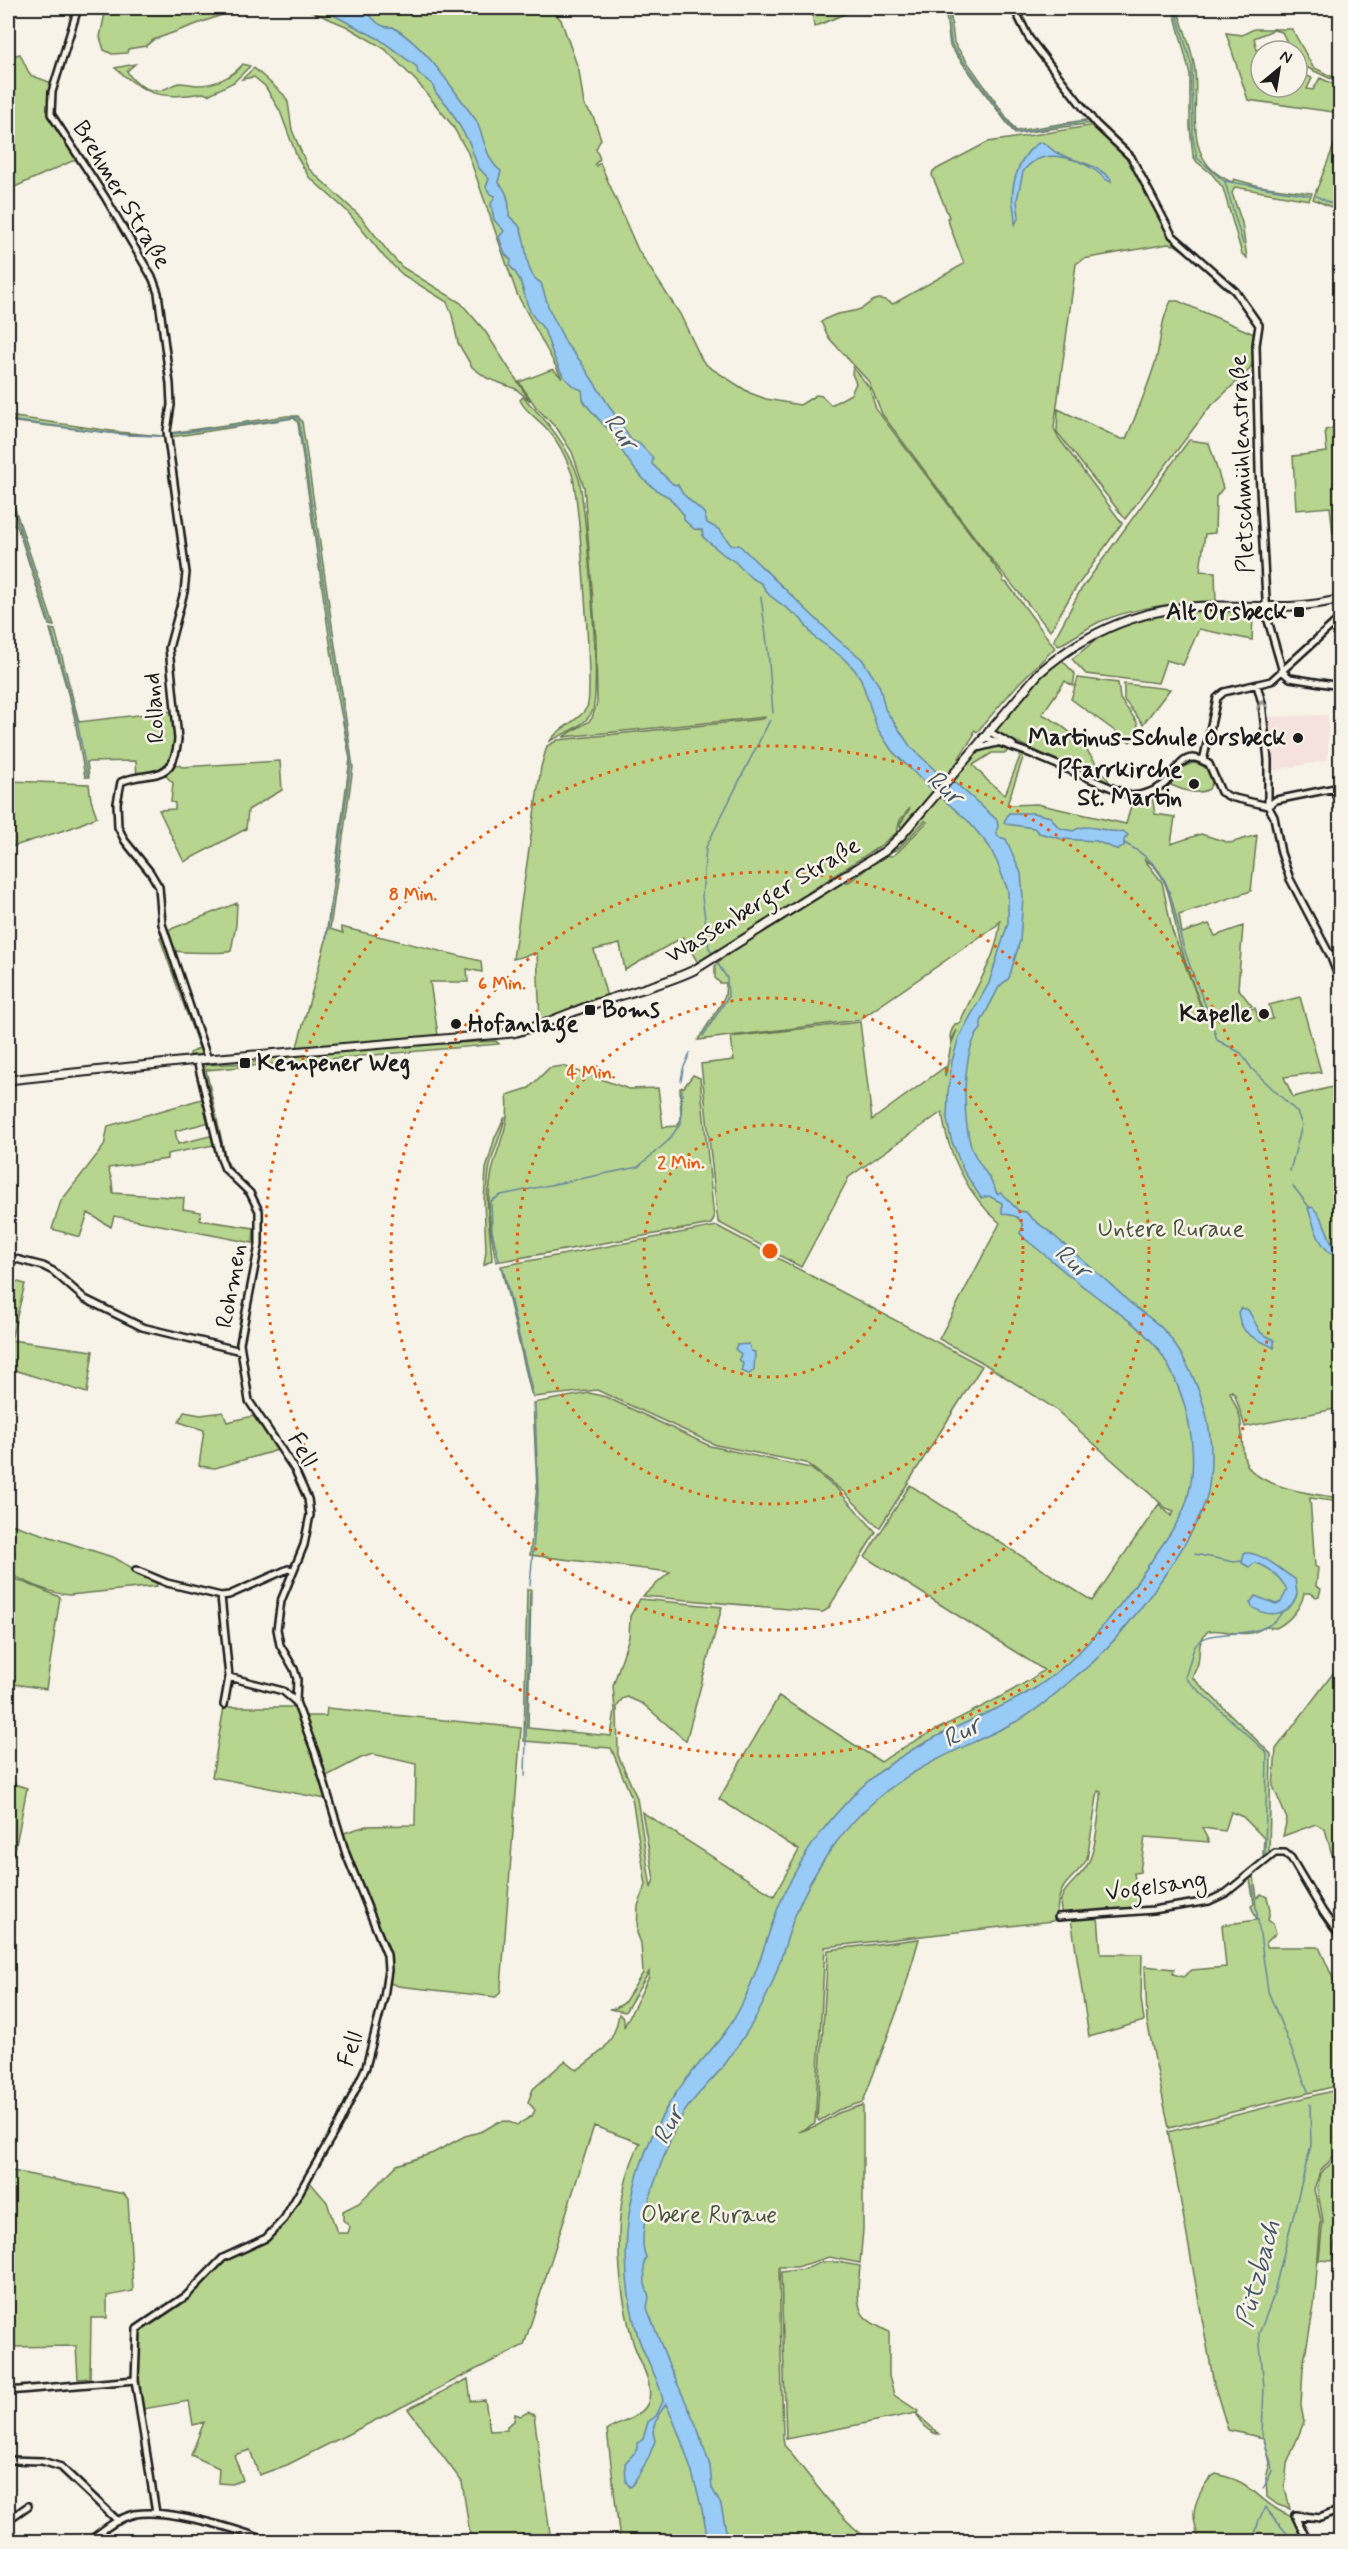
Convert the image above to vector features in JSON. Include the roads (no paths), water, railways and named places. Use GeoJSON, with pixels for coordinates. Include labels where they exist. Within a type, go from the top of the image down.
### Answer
{"type":"FeatureCollection","features":[{"type":"Feature","properties":{"kind":"main road","name":"Wassenberger Straße"},"geometry":{"type":"LineString","coordinates":[[8,1080],[197,1060],[513,1033],[543,1025],[594,1004],[672,980],[710,960],[885,851],[1039,673],[1070,648],[1106,627],[1171,608],[1210,606],[1268,608],[1312,605],[1341,599]]}},
{"type":"Feature","properties":{"kind":"street","name":"Brehmer Straße"},"geometry":{"type":"LineString","coordinates":[[78,8],[52,92],[51,114],[105,197],[153,279],[158,292],[170,384],[168,441]]}},
{"type":"Feature","properties":{"kind":"street","name":"Pletschmühlenstraße"},"geometry":{"type":"LineString","coordinates":[[1014,8],[1029,38],[1095,124],[1131,157],[1172,235],[1235,291],[1259,325],[1256,345],[1259,470],[1268,617],[1283,672]]}},
{"type":"Feature","properties":{"kind":"street","name":"Rolland"},"geometry":{"type":"LineString","coordinates":[[168,441],[186,573],[184,592],[169,648],[178,739],[177,750],[173,760],[160,773],[121,782],[117,816],[121,836],[159,887],[162,924],[208,1060]]}},
{"type":"Feature","properties":{"kind":"street"},"geometry":{"type":"LineString","coordinates":[[1203,761],[1217,698],[1224,692],[1271,681],[1341,618]]}},
{"type":"Feature","properties":{"kind":"street"},"geometry":{"type":"LineString","coordinates":[[1283,672],[1290,678],[1341,686]]}},
{"type":"Feature","properties":{"kind":"street"},"geometry":{"type":"LineString","coordinates":[[1257,685],[1263,703],[1268,767],[1268,806]]}},
{"type":"Feature","properties":{"kind":"street"},"geometry":{"type":"LineString","coordinates":[[985,734],[999,743],[1017,748]]}},
{"type":"Feature","properties":{"kind":"street"},"geometry":{"type":"LineString","coordinates":[[985,734],[1131,796],[1149,793],[1165,784],[1182,762],[1189,759],[1203,761],[1212,770],[1221,792],[1230,797],[1268,806],[1272,811],[1281,853],[1290,879],[1341,981]]}},
{"type":"Feature","properties":{"kind":"street"},"geometry":{"type":"LineString","coordinates":[[972,750],[999,743]]}},
{"type":"Feature","properties":{"kind":"street"},"geometry":{"type":"LineString","coordinates":[[1268,806],[1276,800],[1337,788],[1341,809]]}},
{"type":"Feature","properties":{"kind":"street"},"geometry":{"type":"LineString","coordinates":[[1330,955],[1341,952]]}},
{"type":"Feature","properties":{"kind":"street","name":"Rohmen"},"geometry":{"type":"LineString","coordinates":[[8,1257],[43,1266],[53,1271],[84,1299],[142,1327],[241,1351],[240,1343],[259,1245],[259,1211],[250,1193],[225,1169],[197,1060]]}},
{"type":"Feature","properties":{"kind":"street","name":"Fell"},"geometry":{"type":"LineString","coordinates":[[135,2380],[137,2329],[186,2296],[229,2253],[260,2241],[274,2232],[344,2114],[366,2067],[386,1986],[387,1955],[351,1869],[315,1752],[296,1702],[294,1669],[280,1645],[277,1629],[281,1601],[304,1545],[310,1515],[308,1499],[295,1470],[249,1401],[241,1351]]}},
{"type":"Feature","properties":{"kind":"street"},"geometry":{"type":"LineString","coordinates":[[136,1570],[166,1583],[221,1596],[229,1595],[288,1569],[293,1570]]}},
{"type":"Feature","properties":{"kind":"street"},"geometry":{"type":"LineString","coordinates":[[221,1596],[229,1677],[224,1705]]}},
{"type":"Feature","properties":{"kind":"street","name":"Fell"},"geometry":{"type":"LineString","coordinates":[[229,1677],[284,1691],[296,1702]]}},
{"type":"Feature","properties":{"kind":"street"},"geometry":{"type":"LineString","coordinates":[[284,1691],[296,1686]]}},
{"type":"Feature","properties":{"kind":"street","name":"Vogelsang"},"geometry":{"type":"LineString","coordinates":[[1058,1917],[1153,1910],[1209,1901],[1226,1893],[1275,1853],[1280,1852],[1291,1858],[1323,1912],[1341,1936]]}},
{"type":"Feature","properties":{"kind":"street"},"geometry":{"type":"LineString","coordinates":[[8,2391],[135,2380],[156,2513]]}},
{"type":"Feature","properties":{"kind":"street"},"geometry":{"type":"LineString","coordinates":[[8,2460],[42,2461],[61,2467],[118,2521]]}},
{"type":"Feature","properties":{"kind":"street"},"geometry":{"type":"LineString","coordinates":[[8,2520],[28,2506]]}},
{"type":"Feature","properties":{"kind":"street"},"geometry":{"type":"LineString","coordinates":[[1308,2541],[1295,2515],[1320,2517],[1341,2510]]}},
{"type":"Feature","properties":{"kind":"street"},"geometry":{"type":"LineString","coordinates":[[88,2541],[118,2521],[134,2514],[156,2513],[239,2530],[270,2541]]}},
{"type":"Feature","properties":{"kind":"water","name":"Rur"},"geometry":{"type":"Polygon","coordinates":[[[320,8],[360,8],[382,26],[393,27],[406,36],[429,58],[476,120],[489,155],[501,171],[498,182],[508,198],[509,216],[522,233],[531,272],[541,283],[549,309],[567,345],[581,362],[631,440],[640,444],[653,458],[652,464],[673,484],[678,485],[683,494],[704,513],[707,523],[720,530],[731,545],[739,545],[837,639],[862,659],[880,687],[885,709],[910,746],[939,774],[959,786],[997,820],[996,833],[999,837],[1006,839],[1021,873],[1023,897],[1020,941],[1009,978],[999,987],[981,1022],[981,1029],[974,1039],[970,1052],[965,1104],[972,1149],[997,1194],[1001,1193],[1019,1211],[1026,1212],[1167,1334],[1192,1374],[1209,1427],[1211,1465],[1204,1505],[1181,1551],[1147,1599],[1094,1661],[1042,1705],[1021,1719],[948,1754],[895,1784],[852,1823],[829,1852],[809,1884],[794,1918],[771,1986],[753,2022],[725,2064],[686,2109],[668,2145],[654,2186],[644,2227],[645,2284],[649,2297],[647,2308],[697,2427],[710,2466],[712,2488],[721,2505],[728,2541],[708,2541],[692,2471],[666,2404],[659,2414],[653,2432],[655,2441],[648,2459],[632,2486],[630,2487],[626,2482],[625,2463],[638,2449],[638,2443],[643,2439],[648,2422],[656,2416],[663,2401],[637,2333],[630,2303],[627,2274],[626,2245],[634,2188],[653,2133],[675,2094],[734,2020],[752,1981],[786,1890],[808,1851],[834,1816],[863,1786],[908,1752],[1037,1687],[1089,1642],[1132,1589],[1171,1533],[1185,1507],[1191,1482],[1192,1462],[1189,1423],[1178,1386],[1153,1343],[1136,1326],[1025,1239],[1020,1233],[1023,1226],[1021,1222],[1016,1217],[1002,1213],[1002,1203],[989,1196],[981,1198],[963,1170],[951,1139],[947,1119],[952,1061],[959,1037],[989,983],[1008,923],[1008,891],[989,846],[968,821],[892,751],[877,728],[861,679],[854,669],[842,657],[814,637],[801,619],[769,595],[761,583],[751,578],[734,561],[703,537],[702,530],[694,529],[684,520],[684,515],[669,497],[651,486],[635,470],[612,432],[584,402],[582,390],[567,381],[557,365],[544,330],[531,314],[521,283],[510,266],[511,260],[505,254],[499,237],[504,231],[494,220],[491,204],[495,196],[490,194],[486,187],[489,179],[478,167],[469,142],[448,106],[436,93],[432,84],[418,73],[417,67],[379,39],[320,8]]]}},
{"type":"Feature","properties":{"kind":"water"},"geometry":{"type":"Polygon","coordinates":[[[1041,142],[1057,153],[1086,163],[1099,169],[1111,179],[1111,182],[1078,161],[1058,156],[1038,159],[1023,172],[1017,200],[1019,217],[1015,224],[1013,187],[1015,178],[1028,153],[1041,142]]]}},
{"type":"Feature","properties":{"kind":"water"},"geometry":{"type":"Polygon","coordinates":[[[1009,813],[1033,813],[1051,817],[1058,827],[1065,830],[1073,831],[1092,827],[1123,831],[1128,835],[1124,840],[1124,846],[1118,850],[1096,841],[1062,839],[1039,833],[1034,828],[1006,824],[1004,822],[1009,813]]]}},
{"type":"Feature","properties":{"kind":"water"},"geometry":{"type":"Polygon","coordinates":[[[1312,1207],[1324,1223],[1337,1255],[1334,1256],[1329,1252],[1320,1241],[1308,1208],[1312,1207]]]}},
{"type":"Feature","properties":{"kind":"water"},"geometry":{"type":"Polygon","coordinates":[[[1241,1308],[1248,1310],[1261,1333],[1274,1340],[1274,1348],[1250,1335],[1242,1327],[1238,1312],[1241,1308]]]}},
{"type":"Feature","properties":{"kind":"water"},"geometry":{"type":"Polygon","coordinates":[[[749,1344],[751,1351],[755,1352],[754,1370],[749,1374],[741,1371],[743,1364],[739,1359],[741,1354],[735,1349],[737,1345],[749,1344]]]}},
{"type":"Feature","properties":{"kind":"water"},"geometry":{"type":"Polygon","coordinates":[[[1244,1553],[1265,1558],[1295,1579],[1297,1594],[1285,1611],[1273,1614],[1252,1607],[1250,1603],[1255,1596],[1276,1604],[1281,1602],[1287,1590],[1278,1577],[1265,1567],[1255,1563],[1249,1567],[1242,1563],[1244,1553]]]}},
{"type":"Feature","properties":{"kind":"waterway"},"geometry":{"type":"LineString","coordinates":[[948,8],[951,44],[1016,133],[1088,121]]}},
{"type":"Feature","properties":{"kind":"waterway"},"geometry":{"type":"LineString","coordinates":[[1175,8],[1192,67],[1193,138],[1197,158],[1224,181],[1309,195]]}},
{"type":"Feature","properties":{"kind":"waterway"},"geometry":{"type":"LineString","coordinates":[[1225,182],[1243,244]]}},
{"type":"Feature","properties":{"kind":"waterway"},"geometry":{"type":"LineString","coordinates":[[1316,196],[1340,208]]}},
{"type":"Feature","properties":{"kind":"waterway"},"geometry":{"type":"LineString","coordinates":[[172,434],[296,417],[299,421],[351,765],[326,942]]}},
{"type":"Feature","properties":{"kind":"waterway"},"geometry":{"type":"LineString","coordinates":[[8,420],[127,435],[160,436]]}},
{"type":"Feature","properties":{"kind":"waterway"},"geometry":{"type":"LineString","coordinates":[[8,493],[51,625]]}},
{"type":"Feature","properties":{"kind":"waterway"},"geometry":{"type":"LineString","coordinates":[[761,597],[773,713]]}},
{"type":"Feature","properties":{"kind":"waterway"},"geometry":{"type":"LineString","coordinates":[[52,631],[77,720],[87,776]]}},
{"type":"Feature","properties":{"kind":"waterway"},"geometry":{"type":"LineString","coordinates":[[713,954],[709,948],[702,897],[706,847],[770,720]]}},
{"type":"Feature","properties":{"kind":"waterway"},"geometry":{"type":"LineString","coordinates":[[1124,843],[1151,861],[1166,883],[1187,958],[1210,1017]]}},
{"type":"Feature","properties":{"kind":"waterway"},"geometry":{"type":"LineString","coordinates":[[703,1036],[728,997],[727,978],[716,961]]}},
{"type":"Feature","properties":{"kind":"waterway"},"geometry":{"type":"LineString","coordinates":[[1212,1023],[1217,1040],[1241,1053],[1252,1069],[1297,1112],[1302,1125],[1290,1171]]}},
{"type":"Feature","properties":{"kind":"waterway"},"geometry":{"type":"LineString","coordinates":[[681,1081],[690,1053]]}},
{"type":"Feature","properties":{"kind":"waterway"},"geometry":{"type":"LineString","coordinates":[[499,1261],[492,1231],[491,1201],[501,1195],[638,1167],[668,1141],[681,1123],[682,1090]]}},
{"type":"Feature","properties":{"kind":"waterway"},"geometry":{"type":"LineString","coordinates":[[1293,1186],[1310,1208]]}},
{"type":"Feature","properties":{"kind":"waterway"},"geometry":{"type":"LineString","coordinates":[[1335,1254],[1340,1259]]}},
{"type":"Feature","properties":{"kind":"waterway"},"geometry":{"type":"LineString","coordinates":[[503,1268],[533,1395]]}},
{"type":"Feature","properties":{"kind":"waterway"},"geometry":{"type":"LineString","coordinates":[[530,1585],[538,1493],[535,1403]]}},
{"type":"Feature","properties":{"kind":"waterway","name":"Pützbach"},"geometry":{"type":"LineString","coordinates":[[1195,1554],[1234,1562],[1242,1561]]}},
{"type":"Feature","properties":{"kind":"waterway"},"geometry":{"type":"LineString","coordinates":[[525,1776],[530,1592]]}},
{"type":"Feature","properties":{"kind":"waterway","name":"Pützbach"},"geometry":{"type":"LineString","coordinates":[[1265,1857],[1267,1753],[1185,1678],[1193,1651],[1199,1642],[1208,1637],[1261,1629],[1273,1623],[1282,1612]]}},
{"type":"Feature","properties":{"kind":"waterway","name":"Pützbach"},"geometry":{"type":"LineString","coordinates":[[1253,1885],[1268,1991],[1308,2091]]}},
{"type":"Feature","properties":{"kind":"waterway","name":"Pützbach"},"geometry":{"type":"LineString","coordinates":[[1263,2489],[1272,2471],[1262,2433],[1264,2387],[1259,2334],[1272,2300],[1311,2145],[1310,2104]]}},
{"type":"Feature","properties":{"kind":"waterway","name":"Pützbach"},"geometry":{"type":"LineString","coordinates":[[1253,2542],[1265,2507],[1293,2541]]}},
{"type":"Feature","properties":{"kind":"place","name":"Alt Orsbeck"},"geometry":{"type":"Point","coordinates":[1299,612]}},
{"type":"Feature","properties":{"kind":"place","name":"Martinus-Schule Orsbeck"},"geometry":{"type":"Point","coordinates":[1298,738]}},
{"type":"Feature","properties":{"kind":"place","name":"Pfarrkirche St. Martin"},"geometry":{"type":"Point","coordinates":[1194,784]}},
{"type":"Feature","properties":{"kind":"place","name":"Boms"},"geometry":{"type":"Point","coordinates":[590,1010]}},
{"type":"Feature","properties":{"kind":"place","name":"Kapelle"},"geometry":{"type":"Point","coordinates":[1264,1014]}},
{"type":"Feature","properties":{"kind":"place","name":"Hofanlage"},"geometry":{"type":"Point","coordinates":[456,1024]}},
{"type":"Feature","properties":{"kind":"place","name":"Kempener Weg"},"geometry":{"type":"Point","coordinates":[245,1063]}},
{"type":"Feature","properties":{"kind":"park label","name":"Untere Ruraue"},"geometry":{"type":"Point","coordinates":[1171,1229]}},
{"type":"Feature","properties":{"kind":"park label","name":"Obere Ruraue"},"geometry":{"type":"Point","coordinates":[709,2215]}}]}
